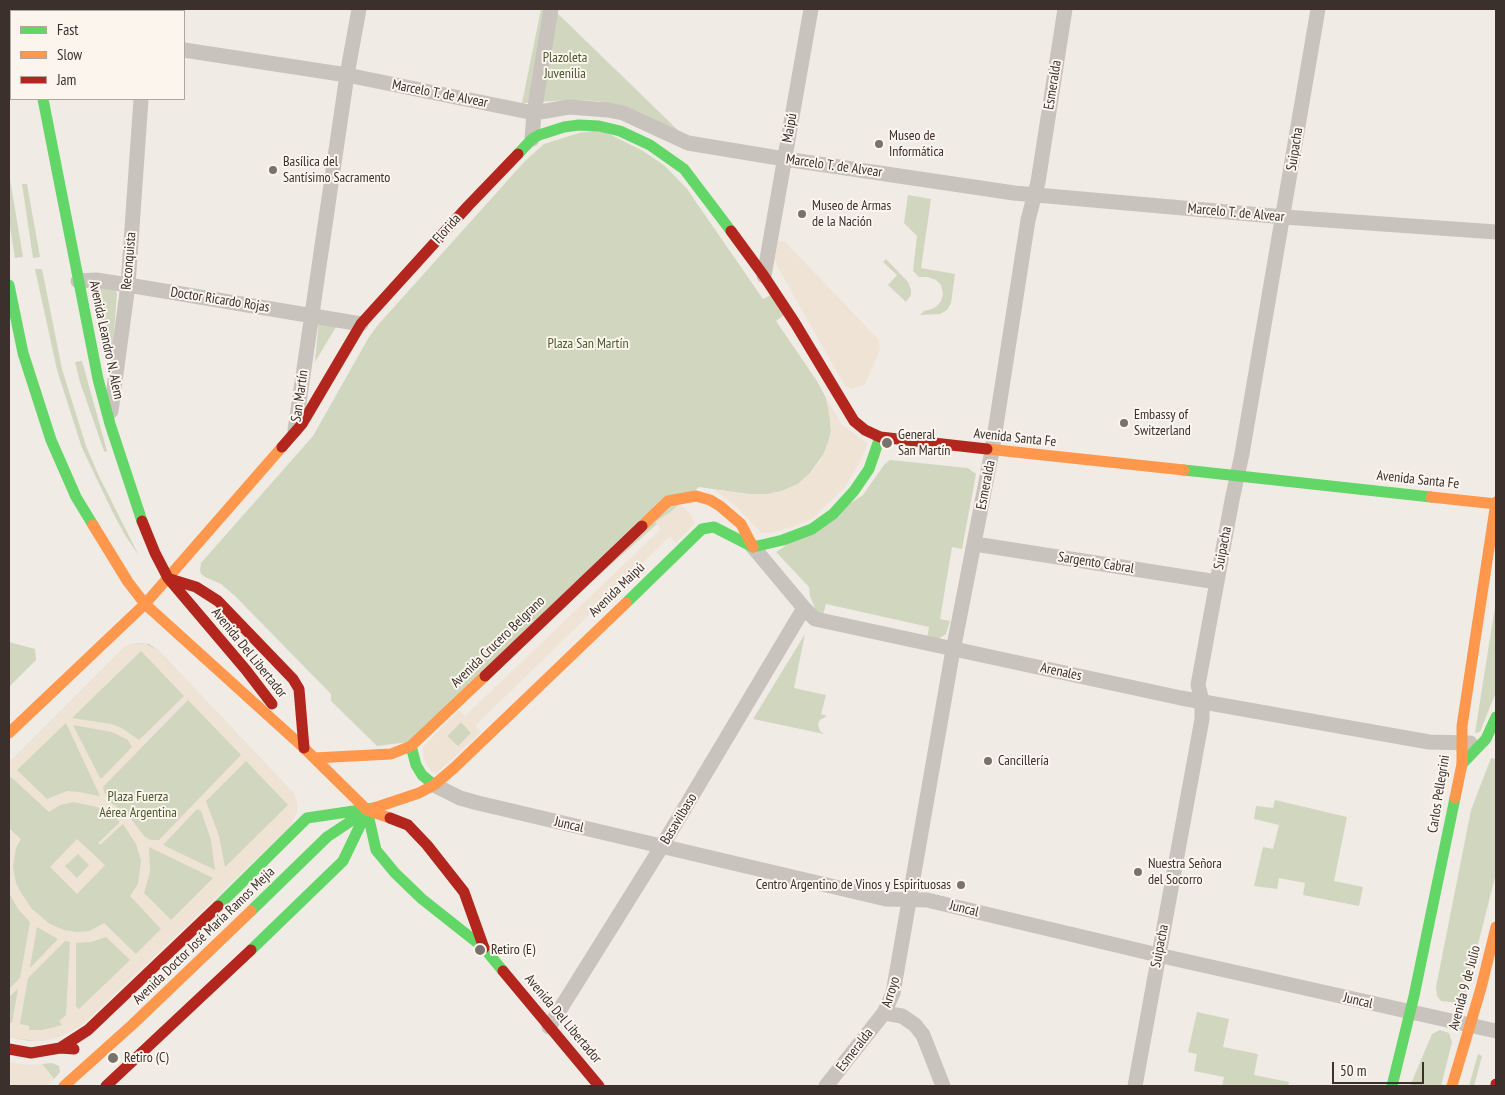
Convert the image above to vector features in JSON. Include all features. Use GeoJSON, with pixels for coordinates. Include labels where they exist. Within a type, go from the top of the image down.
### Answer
{"type":"FeatureCollection","features":[{"type":"Feature","properties":{"kind":"main road","name":"Avenida Leandro N. Alem"},"geometry":{"type":"LineString","coordinates":[[43,100],[98,379],[110,424],[138,511],[155,553],[168,578]]}},
{"type":"Feature","properties":{"kind":"main road","name":"Avenida Santa Fe"},"geometry":{"type":"LineString","coordinates":[[532,139],[564,127],[599,126],[620,131],[650,145],[674,161],[691,178],[764,276],[854,421],[865,430],[880,437],[1496,503]]}},
{"type":"Feature","properties":{"kind":"main road","name":"Florida"},"geometry":{"type":"LineString","coordinates":[[295,432],[308,414],[361,324],[468,206],[532,139]]}},
{"type":"Feature","properties":{"kind":"main road"},"geometry":{"type":"LineString","coordinates":[[9,286],[11,306],[20,344],[35,394],[67,479],[128,582],[145,604]]}},
{"type":"Feature","properties":{"kind":"main road","name":"San Martín"},"geometry":{"type":"LineString","coordinates":[[9,733],[145,604],[295,432]]}},
{"type":"Feature","properties":{"kind":"main road"},"geometry":{"type":"LineString","coordinates":[[682,498],[695,512],[702,529],[714,528],[752,547],[783,540],[812,529],[826,521],[854,491],[869,469],[880,437]]}},
{"type":"Feature","properties":{"kind":"main road","name":"Arenales"},"geometry":{"type":"LineString","coordinates":[[682,498],[696,496],[710,500],[720,506],[741,524],[752,547]]}},
{"type":"Feature","properties":{"kind":"main road","name":"Avenida Crucero Belgrano"},"geometry":{"type":"LineString","coordinates":[[314,758],[391,754],[411,746],[662,506],[674,499],[682,498]]}},
{"type":"Feature","properties":{"kind":"main road","name":"Carlos Pellegrini"},"geometry":{"type":"LineString","coordinates":[[1392,1086],[1410,1012],[1462,764],[1460,743],[1496,503]]}},
{"type":"Feature","properties":{"kind":"main road","name":"Avenida Maipú"},"geometry":{"type":"LineString","coordinates":[[367,810],[419,793],[434,785],[461,762],[702,529]]}},
{"type":"Feature","properties":{"kind":"main road"},"geometry":{"type":"LineString","coordinates":[[168,578],[196,587],[218,600],[293,679],[299,689],[304,748]]}},
{"type":"Feature","properties":{"kind":"main road","name":"Avenida Del Libertador"},"geometry":{"type":"LineString","coordinates":[[168,578],[246,670],[304,748]]}},
{"type":"Feature","properties":{"kind":"main road","name":"Avenida Del Libertador"},"geometry":{"type":"LineString","coordinates":[[145,604],[304,748],[367,810],[408,825],[428,845],[464,892],[484,948]]}},
{"type":"Feature","properties":{"kind":"main road"},"geometry":{"type":"LineString","coordinates":[[1462,764],[1489,744],[1489,734],[1496,717]]}},
{"type":"Feature","properties":{"kind":"main road"},"geometry":{"type":"LineString","coordinates":[[411,746],[416,764],[422,776],[434,785]]}},
{"type":"Feature","properties":{"kind":"main road"},"geometry":{"type":"LineString","coordinates":[[106,1086],[213,987],[343,861],[367,810]]}},
{"type":"Feature","properties":{"kind":"main road","name":"Avenida Del Libertador"},"geometry":{"type":"LineString","coordinates":[[367,810],[376,850],[395,873],[422,899],[484,948],[599,1086]]}},
{"type":"Feature","properties":{"kind":"main road","name":"Avenida Doctor José María Ramos Mejía"},"geometry":{"type":"LineString","coordinates":[[60,1048],[82,1035],[188,937],[307,818],[367,810]]}},
{"type":"Feature","properties":{"kind":"main road","name":"Avenida Doctor José María Ramos Mejía"},"geometry":{"type":"LineString","coordinates":[[64,1086],[94,1048],[138,1020],[327,837],[367,810]]}},
{"type":"Feature","properties":{"kind":"main road","name":"Avenida 9 de Julio"},"geometry":{"type":"LineString","coordinates":[[1452,1086],[1496,927]]}},
{"type":"Feature","properties":{"kind":"main road"},"geometry":{"type":"LineString","coordinates":[[9,1049],[31,1053],[60,1048],[79,1050],[94,1048],[96,1022]]}},
{"type":"Feature","properties":{"kind":"street","name":"San Martín"},"geometry":{"type":"LineString","coordinates":[[295,432],[347,75],[359,9]]}},
{"type":"Feature","properties":{"kind":"street"},"geometry":{"type":"LineString","coordinates":[[532,139],[534,112],[551,9]]}},
{"type":"Feature","properties":{"kind":"street","name":"Maipú"},"geometry":{"type":"LineString","coordinates":[[764,276],[811,9]]}},
{"type":"Feature","properties":{"kind":"street","name":"Esmeralda"},"geometry":{"type":"LineString","coordinates":[[910,900],[954,649],[992,450],[1028,220],[1038,182],[1065,9]]}},
{"type":"Feature","properties":{"kind":"street","name":"Suipacha"},"geometry":{"type":"LineString","coordinates":[[1135,1086],[1202,719],[1202,701],[1198,685],[1284,217],[1318,9]]}},
{"type":"Feature","properties":{"kind":"street","name":"Marcelo T. de Alvear"},"geometry":{"type":"LineString","coordinates":[[185,50],[347,75],[534,112],[569,107],[608,110],[623,113],[688,143],[1034,195],[1284,217],[1496,232]]}},
{"type":"Feature","properties":{"kind":"street","name":"Reconquista"},"geometry":{"type":"LineString","coordinates":[[110,424],[128,285],[141,100]]}},
{"type":"Feature","properties":{"kind":"street","name":"Doctor Ricardo Rojas"},"geometry":{"type":"LineString","coordinates":[[78,281],[96,280],[361,324]]}},
{"type":"Feature","properties":{"kind":"street","name":"Sargento Cabral"},"geometry":{"type":"LineString","coordinates":[[975,544],[1216,582]]}},
{"type":"Feature","properties":{"kind":"street","name":"Arenales"},"geometry":{"type":"LineString","coordinates":[[752,547],[815,619],[1202,701],[1429,742],[1489,744]]}},
{"type":"Feature","properties":{"kind":"street","name":"Basavilbaso"},"geometry":{"type":"LineString","coordinates":[[549,1027],[662,846],[804,608]]}},
{"type":"Feature","properties":{"kind":"street","name":"Juncal"},"geometry":{"type":"LineString","coordinates":[[434,785],[452,794],[478,803],[886,899],[927,900],[1158,955],[1496,1031]]}},
{"type":"Feature","properties":{"kind":"street","name":"Arroyo"},"geometry":{"type":"LineString","coordinates":[[910,900],[893,993],[884,1014],[902,1016],[915,1025],[924,1035],[943,1086]]}},
{"type":"Feature","properties":{"kind":"street","name":"Esmeralda"},"geometry":{"type":"LineString","coordinates":[[826,1086],[884,1014]]}},
{"type":"Feature","properties":{"kind":"green space","name":"Plazoleta Juvenilia"},"geometry":{"type":"Polygon","coordinates":[[[541,9],[553,9],[683,135],[663,125],[599,101],[570,100],[522,103],[541,9]]]}},
{"type":"Feature","properties":{"kind":"green space","name":"Plaza San Martín"},"geometry":{"type":"Polygon","coordinates":[[[601,130],[643,151],[665,166],[687,189],[763,299],[771,295],[784,315],[776,321],[817,381],[826,398],[831,431],[826,451],[809,474],[798,484],[782,491],[756,495],[699,487],[409,742],[377,746],[331,701],[331,694],[235,596],[221,584],[201,574],[201,563],[313,436],[377,326],[525,161],[544,144],[579,133],[601,130]]]}},
{"type":"Feature","properties":{"kind":"green space"},"geometry":{"type":"Polygon","coordinates":[[[9,173],[23,257],[15,258],[9,221],[9,173]]]}},
{"type":"Feature","properties":{"kind":"green space"},"geometry":{"type":"Polygon","coordinates":[[[22,184],[27,184],[40,257],[33,258],[22,184]]]}},
{"type":"Feature","properties":{"kind":"green space"},"geometry":{"type":"Polygon","coordinates":[[[908,195],[931,199],[921,268],[955,274],[951,303],[947,310],[940,314],[920,315],[924,311],[937,306],[943,294],[941,285],[936,280],[928,277],[919,277],[913,271],[917,236],[904,223],[908,195]]]}},
{"type":"Feature","properties":{"kind":"green space"},"geometry":{"type":"Polygon","coordinates":[[[886,259],[908,282],[911,295],[906,302],[888,285],[897,275],[883,262],[886,259]]]}},
{"type":"Feature","properties":{"kind":"green space"},"geometry":{"type":"Polygon","coordinates":[[[35,269],[42,269],[62,369],[86,446],[139,556],[113,513],[82,448],[57,370],[35,269]]]}},
{"type":"Feature","properties":{"kind":"green space"},"geometry":{"type":"Polygon","coordinates":[[[96,287],[115,290],[117,293],[112,357],[110,360],[107,357],[93,291],[96,287]]]}},
{"type":"Feature","properties":{"kind":"green space"},"geometry":{"type":"Polygon","coordinates":[[[319,320],[336,327],[315,362],[319,320]]]}},
{"type":"Feature","properties":{"kind":"green space"},"geometry":{"type":"Polygon","coordinates":[[[82,361],[106,452],[104,451],[80,382],[75,362],[82,361]]]}},
{"type":"Feature","properties":{"kind":"green space"},"geometry":{"type":"Polygon","coordinates":[[[890,460],[968,468],[976,474],[962,549],[952,547],[940,619],[950,621],[946,634],[938,639],[927,638],[929,627],[826,604],[823,615],[816,611],[810,596],[809,587],[776,552],[863,495],[884,465],[890,460]]]}},
{"type":"Feature","properties":{"kind":"green space"},"geometry":{"type":"Polygon","coordinates":[[[1496,600],[1496,692],[1480,732],[1475,733],[1496,600]]]}},
{"type":"Feature","properties":{"kind":"green space"},"geometry":{"type":"Polygon","coordinates":[[[805,634],[794,688],[826,695],[821,714],[827,716],[820,720],[818,724],[820,731],[824,734],[753,719],[805,634]]]}},
{"type":"Feature","properties":{"kind":"green space"},"geometry":{"type":"Polygon","coordinates":[[[9,642],[35,649],[36,660],[9,687],[9,642]]]}},
{"type":"Feature","properties":{"kind":"green space","name":"Plaza Fuerza Aérea Argentina"},"geometry":{"type":"Polygon","coordinates":[[[135,643],[149,644],[159,651],[293,793],[296,799],[297,811],[49,1040],[29,1041],[9,1037],[9,763],[125,647],[135,643]]]}},
{"type":"Feature","properties":{"kind":"green space"},"geometry":{"type":"Polygon","coordinates":[[[461,722],[472,733],[458,747],[447,736],[461,722]]]}},
{"type":"Feature","properties":{"kind":"green space"},"geometry":{"type":"Polygon","coordinates":[[[1491,758],[1496,759],[1496,873],[1464,1000],[1459,1003],[1441,1001],[1437,996],[1436,987],[1471,810],[1491,758]]]}},
{"type":"Feature","properties":{"kind":"green space"},"geometry":{"type":"Polygon","coordinates":[[[1275,800],[1347,817],[1334,881],[1363,887],[1359,906],[1303,895],[1305,883],[1279,878],[1277,889],[1254,886],[1263,847],[1273,849],[1279,825],[1254,819],[1256,806],[1273,808],[1275,800]]]}},
{"type":"Feature","properties":{"kind":"green space"},"geometry":{"type":"Polygon","coordinates":[[[1197,1012],[1229,1019],[1223,1047],[1258,1054],[1254,1075],[1289,1082],[1288,1086],[1222,1086],[1224,1077],[1194,1071],[1197,1054],[1188,1052],[1197,1012]]]}},
{"type":"Feature","properties":{"kind":"green space"},"geometry":{"type":"Polygon","coordinates":[[[1440,1030],[1449,1033],[1452,1042],[1441,1086],[1410,1086],[1432,1034],[1440,1030]]]}},
{"type":"Feature","properties":{"kind":"green space"},"geometry":{"type":"Polygon","coordinates":[[[1478,1054],[1482,1056],[1474,1086],[1469,1086],[1478,1054]]]}},
{"type":"Feature","properties":{"kind":"green space"},"geometry":{"type":"Polygon","coordinates":[[[52,1063],[59,1066],[60,1072],[54,1079],[42,1064],[52,1063]]]}},
{"type":"Feature","properties":{"kind":"shaded area"},"geometry":{"type":"Polygon","coordinates":[[[778,241],[785,242],[879,340],[880,349],[865,384],[852,389],[845,386],[777,266],[775,259],[778,241]]]}},
{"type":"Feature","properties":{"kind":"shaded area"},"geometry":{"type":"Polygon","coordinates":[[[826,398],[842,425],[867,443],[857,467],[845,487],[812,519],[770,533],[761,533],[737,507],[713,489],[744,494],[768,494],[782,491],[798,484],[820,462],[829,440],[831,431],[826,398]]]}},
{"type":"Feature","properties":{"kind":"shaded area"},"geometry":{"type":"Polygon","coordinates":[[[681,505],[689,512],[695,523],[676,543],[670,536],[475,726],[481,732],[437,773],[431,771],[424,759],[423,747],[459,710],[465,716],[661,529],[655,522],[681,505]],[[461,722],[447,736],[458,746],[471,733],[461,722]]]}},
{"type":"Feature","properties":{"kind":"shaded area"},"geometry":{"type":"Polygon","coordinates":[[[132,643],[146,644],[159,651],[293,793],[296,799],[297,811],[291,826],[81,1026],[62,1036],[49,1040],[36,1041],[9,1037],[9,1023],[12,1023],[18,989],[9,997],[9,989],[20,978],[30,922],[18,909],[9,893],[9,828],[21,839],[16,848],[13,867],[16,883],[31,908],[50,924],[64,930],[77,932],[89,931],[104,923],[136,954],[161,929],[130,896],[138,884],[141,861],[136,844],[123,824],[100,845],[98,843],[120,822],[113,816],[97,807],[73,802],[60,805],[49,812],[11,777],[9,778],[9,763],[125,647],[132,643]],[[141,651],[72,718],[111,724],[122,728],[139,740],[184,696],[141,651]],[[188,700],[103,787],[107,800],[127,814],[145,837],[151,840],[159,840],[241,755],[188,700]],[[66,723],[17,770],[47,799],[67,791],[100,796],[66,723]],[[73,725],[100,778],[132,747],[128,740],[112,732],[73,725]],[[246,761],[206,801],[219,836],[225,867],[288,805],[246,761]],[[197,809],[163,845],[215,870],[211,840],[201,811],[197,809]],[[149,847],[150,872],[144,893],[171,920],[213,878],[149,847]],[[37,927],[30,967],[58,939],[37,927]],[[106,937],[91,942],[76,943],[76,1006],[79,1009],[130,960],[106,937]],[[65,941],[28,978],[20,1024],[29,1026],[29,1030],[42,1030],[62,1025],[59,1021],[66,1015],[70,942],[65,941]]]}},
{"type":"Feature","properties":{"kind":"shaded area"},"geometry":{"type":"Polygon","coordinates":[[[77,839],[105,865],[77,894],[50,867],[77,839]],[[78,854],[65,866],[77,878],[89,865],[78,854]]]}},
{"type":"Feature","properties":{"kind":"shaded area"},"geometry":{"type":"Polygon","coordinates":[[[9,1062],[28,1065],[42,1064],[54,1079],[46,1086],[12,1086],[9,1081],[9,1062]]]}},
{"type":"Feature","properties":{"kind":"traffic: fast"},"geometry":{"type":"LineString","coordinates":[[43,100],[98,379],[110,424],[142,521]]}},
{"type":"Feature","properties":{"kind":"traffic: fast"},"geometry":{"type":"LineString","coordinates":[[518,154],[532,139],[564,127],[579,125],[599,126],[620,131],[650,145],[684,169],[731,231]]}},
{"type":"Feature","properties":{"kind":"traffic: fast"},"geometry":{"type":"LineString","coordinates":[[9,285],[23,353],[51,440],[76,497],[93,525]]}},
{"type":"Feature","properties":{"kind":"traffic: fast"},"geometry":{"type":"LineString","coordinates":[[626,603],[702,529],[714,527],[753,547],[783,540],[812,529],[833,514],[854,491],[869,469],[880,437]]}},
{"type":"Feature","properties":{"kind":"traffic: fast"},"geometry":{"type":"LineString","coordinates":[[1184,470],[1431,497]]}},
{"type":"Feature","properties":{"kind":"traffic: fast"},"geometry":{"type":"LineString","coordinates":[[1462,764],[1486,739],[1496,717]]}},
{"type":"Feature","properties":{"kind":"traffic: fast"},"geometry":{"type":"LineString","coordinates":[[411,746],[416,765],[422,775],[434,785]]}},
{"type":"Feature","properties":{"kind":"traffic: fast"},"geometry":{"type":"LineString","coordinates":[[1392,1086],[1414,996],[1455,798]]}},
{"type":"Feature","properties":{"kind":"traffic: fast"},"geometry":{"type":"LineString","coordinates":[[218,906],[307,818],[374,808]]}},
{"type":"Feature","properties":{"kind":"traffic: fast"},"geometry":{"type":"LineString","coordinates":[[367,810],[376,850],[395,873],[422,899],[484,948],[503,971]]}},
{"type":"Feature","properties":{"kind":"traffic: fast"},"geometry":{"type":"LineString","coordinates":[[251,950],[343,861],[367,811]]}},
{"type":"Feature","properties":{"kind":"traffic: fast"},"geometry":{"type":"LineString","coordinates":[[251,911],[327,837],[363,813]]}},
{"type":"Feature","properties":{"kind":"traffic: slow"},"geometry":{"type":"LineString","coordinates":[[9,733],[145,604],[282,447]]}},
{"type":"Feature","properties":{"kind":"traffic: slow"},"geometry":{"type":"LineString","coordinates":[[987,449],[1184,470]]}},
{"type":"Feature","properties":{"kind":"traffic: slow"},"geometry":{"type":"LineString","coordinates":[[642,526],[668,501],[696,496],[710,500],[720,506],[741,524],[753,547]]}},
{"type":"Feature","properties":{"kind":"traffic: slow"},"geometry":{"type":"LineString","coordinates":[[1431,497],[1496,504]]}},
{"type":"Feature","properties":{"kind":"traffic: slow"},"geometry":{"type":"LineString","coordinates":[[1455,798],[1462,764],[1462,726],[1496,502]]}},
{"type":"Feature","properties":{"kind":"traffic: slow"},"geometry":{"type":"LineString","coordinates":[[93,525],[128,582],[145,604],[304,748],[367,810],[390,818]]}},
{"type":"Feature","properties":{"kind":"traffic: slow"},"geometry":{"type":"LineString","coordinates":[[374,808],[419,793],[434,785],[626,603]]}},
{"type":"Feature","properties":{"kind":"traffic: slow"},"geometry":{"type":"LineString","coordinates":[[314,758],[391,754],[411,746],[485,676]]}},
{"type":"Feature","properties":{"kind":"traffic: slow"},"geometry":{"type":"LineString","coordinates":[[64,1086],[132,1025],[251,911]]}},
{"type":"Feature","properties":{"kind":"traffic: slow"},"geometry":{"type":"LineString","coordinates":[[1452,1086],[1481,988],[1496,927]]}},
{"type":"Feature","properties":{"kind":"traffic: jam"},"geometry":{"type":"LineString","coordinates":[[282,447],[302,424],[361,324],[518,154]]}},
{"type":"Feature","properties":{"kind":"traffic: jam"},"geometry":{"type":"LineString","coordinates":[[731,231],[795,323],[854,421],[865,430],[880,437],[987,449]]}},
{"type":"Feature","properties":{"kind":"traffic: jam"},"geometry":{"type":"LineString","coordinates":[[142,521],[168,578],[246,670],[272,704]]}},
{"type":"Feature","properties":{"kind":"traffic: jam"},"geometry":{"type":"LineString","coordinates":[[485,676],[642,526]]}},
{"type":"Feature","properties":{"kind":"traffic: jam"},"geometry":{"type":"LineString","coordinates":[[170,579],[196,587],[218,601],[293,679],[299,689],[304,748]]}},
{"type":"Feature","properties":{"kind":"traffic: jam"},"geometry":{"type":"LineString","coordinates":[[390,818],[408,825],[427,845],[464,892],[484,948]]}},
{"type":"Feature","properties":{"kind":"traffic: jam"},"geometry":{"type":"LineString","coordinates":[[60,1048],[88,1030],[218,906]]}},
{"type":"Feature","properties":{"kind":"traffic: jam"},"geometry":{"type":"LineString","coordinates":[[106,1086],[251,950]]}},
{"type":"Feature","properties":{"kind":"traffic: jam"},"geometry":{"type":"LineString","coordinates":[[503,971],[599,1086]]}},
{"type":"Feature","properties":{"kind":"traffic: jam"},"geometry":{"type":"LineString","coordinates":[[9,1049],[31,1053],[60,1048],[74,1049]]}},
{"type":"Feature","properties":{"kind":"place","name":"Museo de Informática"},"geometry":{"type":"Point","coordinates":[879,144]}},
{"type":"Feature","properties":{"kind":"place","name":"Basílica del Santísimo Sacramento"},"geometry":{"type":"Point","coordinates":[273,170]}},
{"type":"Feature","properties":{"kind":"place","name":"Museo de Armas de la Nación"},"geometry":{"type":"Point","coordinates":[802,214]}},
{"type":"Feature","properties":{"kind":"place","name":"Embassy of Switzerland"},"geometry":{"type":"Point","coordinates":[1124,423]}},
{"type":"Feature","properties":{"kind":"place","name":"General San Martín"},"geometry":{"type":"Point","coordinates":[887,443]}},
{"type":"Feature","properties":{"kind":"place","name":"Cancillería"},"geometry":{"type":"Point","coordinates":[988,761]}},
{"type":"Feature","properties":{"kind":"place","name":"Nuestra Señora del Socorro"},"geometry":{"type":"Point","coordinates":[1138,872]}},
{"type":"Feature","properties":{"kind":"place","name":"Centro Argentino de Vinos y Espirituosas"},"geometry":{"type":"Point","coordinates":[961,885]}},
{"type":"Feature","properties":{"kind":"place","name":"Retiro (E)"},"geometry":{"type":"Point","coordinates":[480,950]}},
{"type":"Feature","properties":{"kind":"place","name":"Retiro (C)"},"geometry":{"type":"Point","coordinates":[113,1058]}}]}
